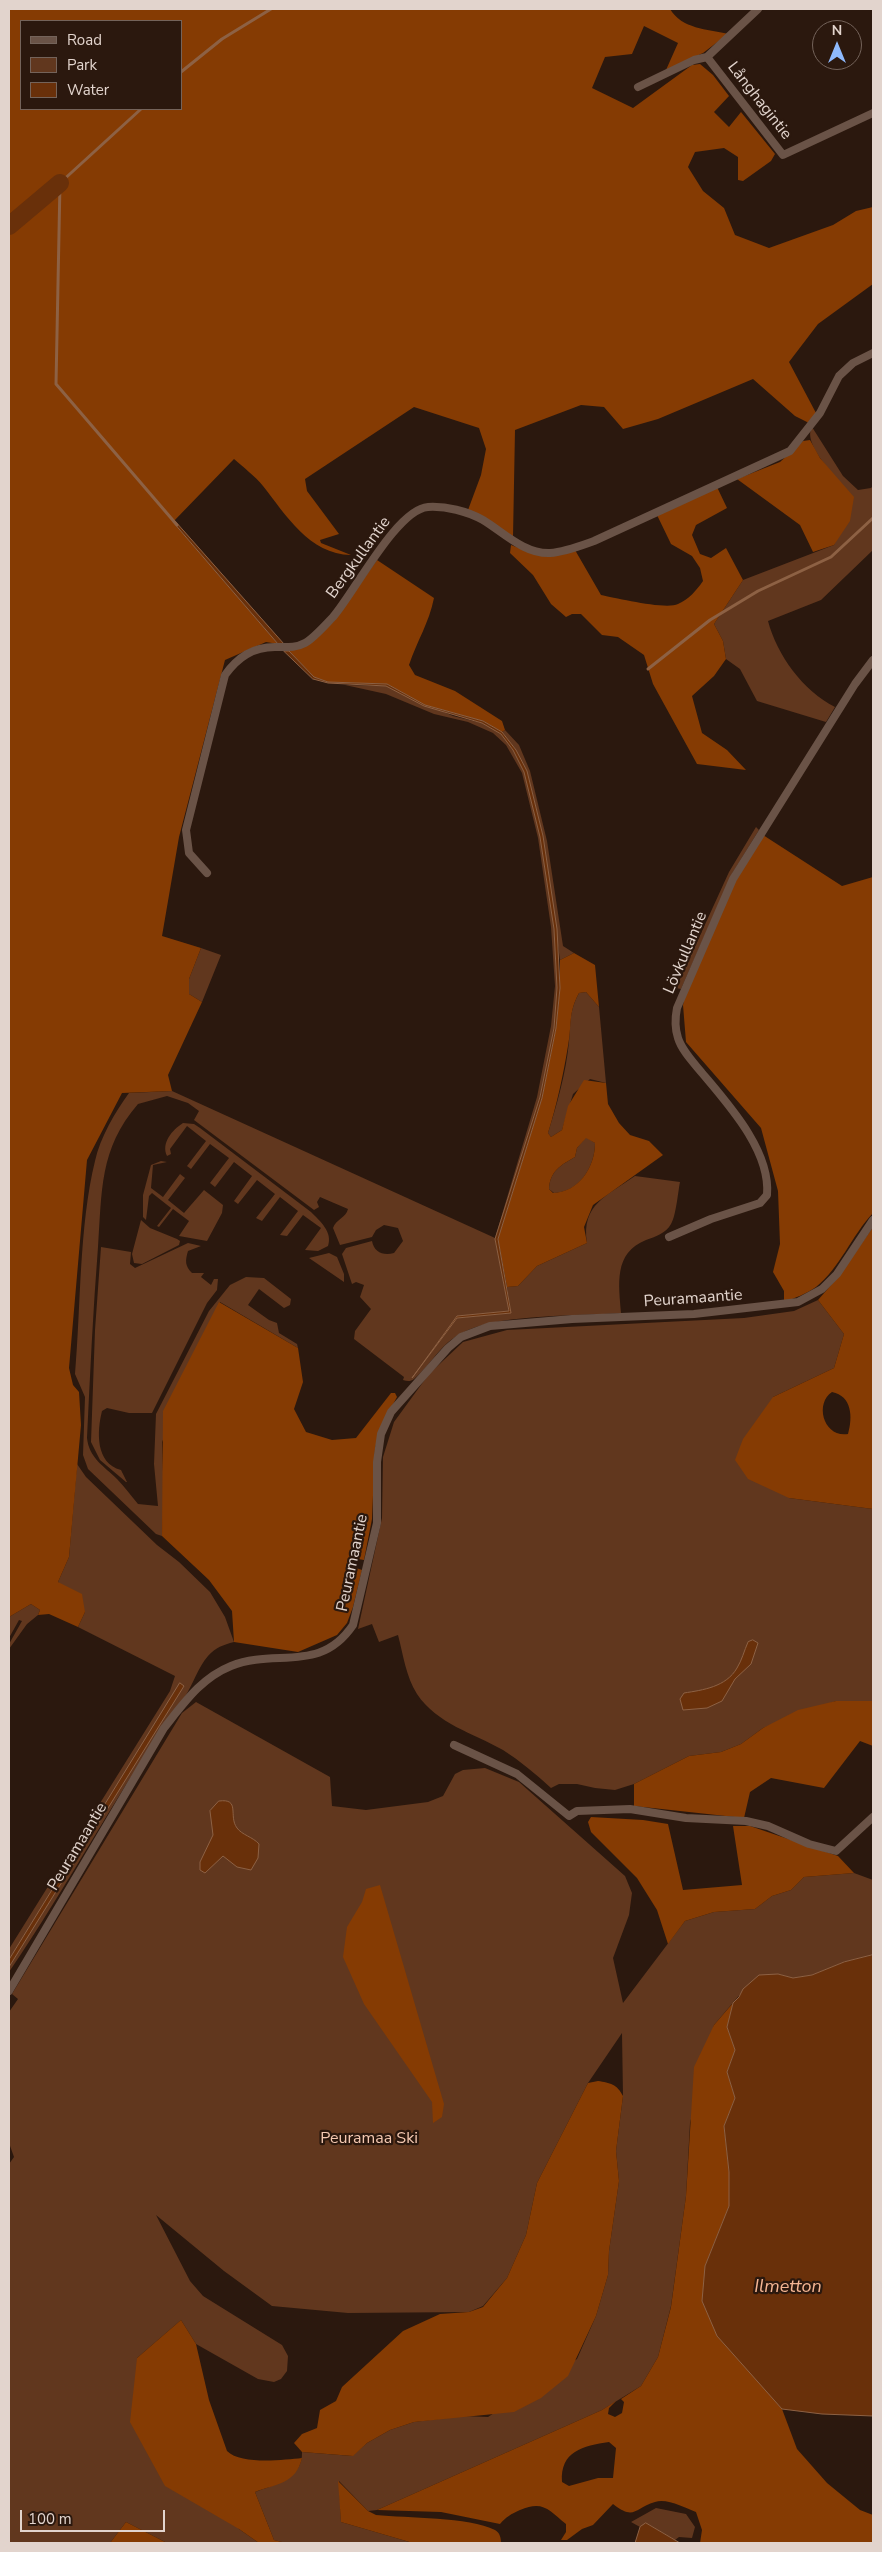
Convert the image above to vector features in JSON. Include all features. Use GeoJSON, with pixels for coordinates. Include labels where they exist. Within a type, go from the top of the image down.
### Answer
{"type":"FeatureCollection","features":[{"type":"Feature","properties":{"kind":"street","name":"Långhagintie"},"geometry":{"type":"LineString","coordinates":[[638,87],[694,60],[707,57],[758,9]]}},
{"type":"Feature","properties":{"kind":"street","name":"Långhagintie"},"geometry":{"type":"LineString","coordinates":[[707,57],[783,155],[873,113]]}},
{"type":"Feature","properties":{"kind":"street","name":"Bergkullantie"},"geometry":{"type":"LineString","coordinates":[[208,873],[189,853],[186,830],[225,675],[235,661],[245,654],[266,647],[288,647],[307,642],[344,602],[394,531],[408,515],[426,507],[445,507],[462,511],[482,519],[512,540],[542,552],[567,550],[594,541],[790,451],[820,414],[839,376],[854,363],[873,353]]}},
{"type":"Feature","properties":{"kind":"street","name":"Lövkullantie"},"geometry":{"type":"LineString","coordinates":[[669,1236],[711,1218],[760,1203],[767,1194],[766,1174],[755,1146],[738,1118],[678,1038],[675,1018],[677,1008],[734,879],[855,684],[873,660]]}},
{"type":"Feature","properties":{"kind":"street","name":"Peuramaantie"},"geometry":{"type":"LineString","coordinates":[[9,1991],[164,1728],[195,1689],[214,1674],[237,1664],[301,1657],[326,1651],[346,1636],[353,1625],[377,1524],[377,1462],[381,1434],[392,1412],[448,1348],[474,1330],[490,1326],[572,1319],[694,1314],[798,1302],[822,1289],[837,1274],[873,1220]]}},
{"type":"Feature","properties":{"kind":"street"},"geometry":{"type":"LineString","coordinates":[[454,1745],[517,1774],[569,1816],[577,1811],[630,1809],[686,1818],[746,1821],[768,1826],[809,1844],[836,1851],[873,1817]]}},
{"type":"Feature","properties":{"kind":"green space"},"geometry":{"type":"Polygon","coordinates":[[[812,427],[843,476],[858,490],[873,486],[873,550],[821,600],[768,621],[778,647],[793,671],[812,692],[835,707],[826,722],[757,701],[740,669],[726,659],[723,641],[714,624],[743,580],[834,545],[853,497],[817,453],[810,435],[812,427]]]}},
{"type":"Feature","properties":{"kind":"green space"},"geometry":{"type":"Polygon","coordinates":[[[345,685],[386,686],[453,716],[482,723],[501,733],[513,750],[524,772],[540,837],[554,929],[557,988],[554,1028],[540,1097],[495,1239],[509,1311],[457,1316],[412,1378],[457,1318],[511,1313],[507,1287],[518,1286],[537,1266],[587,1243],[586,1230],[592,1210],[598,1202],[635,1176],[680,1182],[676,1210],[671,1224],[666,1230],[635,1246],[623,1261],[619,1281],[621,1313],[521,1318],[483,1325],[468,1330],[451,1340],[414,1379],[406,1381],[403,1380],[404,1377],[354,1339],[355,1331],[371,1309],[360,1297],[364,1285],[356,1282],[352,1284],[342,1254],[346,1248],[372,1241],[375,1248],[380,1252],[386,1254],[394,1253],[403,1241],[398,1228],[384,1225],[376,1230],[372,1237],[340,1245],[333,1228],[348,1209],[320,1197],[317,1202],[319,1207],[314,1210],[194,1120],[199,1111],[188,1103],[167,1096],[138,1104],[125,1121],[116,1138],[109,1155],[102,1189],[87,1438],[88,1445],[94,1456],[120,1482],[138,1504],[158,1506],[154,1464],[156,1414],[209,1311],[230,1285],[246,1277],[264,1278],[291,1299],[290,1305],[284,1308],[259,1289],[248,1305],[269,1320],[277,1323],[279,1333],[297,1344],[298,1348],[220,1302],[162,1442],[164,1501],[162,1536],[156,1534],[88,1469],[83,1455],[85,1397],[75,1374],[83,1239],[90,1186],[100,1143],[113,1117],[129,1093],[172,1091],[495,1238],[537,1097],[551,1026],[555,986],[551,927],[538,838],[522,773],[506,745],[493,733],[468,722],[434,714],[386,694],[345,685]]]}},
{"type":"Feature","properties":{"kind":"green space"},"geometry":{"type":"Polygon","coordinates":[[[505,730],[519,745],[530,771],[547,841],[563,946],[574,953],[560,960],[543,836],[527,771],[516,750],[502,732],[505,730]]]}},
{"type":"Feature","properties":{"kind":"green space"},"geometry":{"type":"Polygon","coordinates":[[[756,827],[759,830],[733,872],[681,989],[676,988],[729,872],[756,827]]]}},
{"type":"Feature","properties":{"kind":"green space"},"geometry":{"type":"Polygon","coordinates":[[[201,948],[221,955],[202,1002],[189,994],[189,979],[201,948]]]}},
{"type":"Feature","properties":{"kind":"green space"},"geometry":{"type":"Polygon","coordinates":[[[586,992],[599,1007],[606,1083],[590,1079],[573,1094],[562,1130],[551,1137],[548,1133],[566,1065],[572,1012],[579,993],[586,992]]]}},
{"type":"Feature","properties":{"kind":"green space"},"geometry":{"type":"Polygon","coordinates":[[[183,1123],[194,1124],[200,1128],[311,1212],[327,1231],[329,1236],[328,1246],[318,1251],[305,1250],[321,1228],[303,1215],[287,1236],[280,1235],[298,1211],[280,1197],[262,1221],[256,1218],[275,1194],[257,1180],[238,1204],[234,1201],[252,1176],[234,1162],[215,1187],[210,1183],[229,1158],[210,1144],[191,1169],[187,1166],[206,1141],[187,1126],[170,1149],[171,1154],[167,1156],[165,1146],[169,1137],[183,1123]]]}},
{"type":"Feature","properties":{"kind":"green space"},"geometry":{"type":"Polygon","coordinates":[[[586,1137],[595,1143],[589,1169],[584,1177],[571,1188],[563,1192],[554,1193],[549,1189],[554,1173],[575,1157],[577,1148],[586,1137]]]}},
{"type":"Feature","properties":{"kind":"green space"},"geometry":{"type":"Polygon","coordinates":[[[161,1161],[167,1162],[153,1165],[151,1188],[163,1197],[180,1174],[185,1178],[168,1200],[184,1213],[204,1190],[223,1205],[222,1213],[207,1241],[179,1236],[189,1221],[173,1209],[159,1227],[157,1226],[171,1208],[152,1193],[149,1196],[146,1220],[143,1217],[143,1195],[151,1165],[161,1161]]]}},
{"type":"Feature","properties":{"kind":"green space"},"geometry":{"type":"Polygon","coordinates":[[[141,1220],[150,1228],[177,1239],[180,1241],[179,1245],[142,1264],[134,1263],[132,1254],[141,1220]]]}},
{"type":"Feature","properties":{"kind":"green space"},"geometry":{"type":"Polygon","coordinates":[[[188,1243],[201,1246],[188,1251],[186,1261],[188,1268],[192,1273],[204,1273],[201,1277],[211,1285],[214,1279],[218,1279],[217,1290],[207,1303],[152,1413],[129,1413],[107,1408],[102,1411],[99,1437],[102,1454],[106,1461],[121,1470],[126,1482],[100,1460],[91,1442],[95,1330],[101,1247],[131,1252],[130,1264],[135,1268],[188,1243]]]}},
{"type":"Feature","properties":{"kind":"green space"},"geometry":{"type":"Polygon","coordinates":[[[329,1253],[337,1257],[344,1274],[344,1282],[309,1258],[329,1253]]]}},
{"type":"Feature","properties":{"kind":"green space"},"geometry":{"type":"Polygon","coordinates":[[[818,1300],[844,1334],[834,1368],[773,1397],[789,1498],[873,1509],[873,1701],[836,1701],[763,1728],[741,1744],[721,1752],[689,1756],[634,1784],[615,1790],[577,1784],[559,1784],[551,1788],[503,1750],[456,1727],[425,1704],[410,1680],[398,1635],[379,1642],[372,1624],[358,1629],[382,1518],[383,1457],[394,1422],[429,1374],[463,1342],[507,1330],[744,1318],[794,1311],[818,1300]]]}},
{"type":"Feature","properties":{"kind":"green space"},"geometry":{"type":"Polygon","coordinates":[[[77,1464],[86,1477],[157,1545],[179,1562],[210,1592],[225,1617],[234,1642],[217,1648],[204,1660],[187,1693],[138,1765],[9,1972],[9,1967],[180,1684],[9,1960],[9,1949],[170,1691],[175,1676],[78,1627],[85,1612],[58,1582],[69,1557],[77,1464]]]}},
{"type":"Feature","properties":{"kind":"green space"},"geometry":{"type":"Polygon","coordinates":[[[31,1604],[40,1610],[38,1615],[27,1624],[9,1649],[9,1644],[22,1621],[19,1620],[9,1638],[9,1617],[31,1604]]]}},
{"type":"Feature","properties":{"kind":"green space","name":"Peuramaa Ski"},"geometry":{"type":"Polygon","coordinates":[[[196,1702],[330,1777],[332,1806],[366,1810],[428,1802],[443,1796],[455,1774],[463,1770],[485,1768],[519,1782],[625,1876],[632,1893],[629,1915],[613,1958],[623,2003],[685,1921],[714,1912],[755,1909],[772,1896],[791,1890],[804,1877],[854,1873],[873,1880],[873,1955],[844,1962],[812,1975],[793,1978],[778,1974],[748,1985],[714,2025],[690,2123],[686,2196],[671,2306],[658,2357],[641,2386],[602,2410],[377,2510],[368,2511],[339,2481],[341,2522],[413,2543],[286,2543],[274,2540],[255,2492],[278,2483],[293,2474],[301,2461],[302,2452],[352,2456],[367,2443],[390,2430],[414,2422],[462,2416],[488,2417],[577,2359],[596,2316],[608,2275],[609,2251],[619,2181],[616,2151],[623,2096],[622,2033],[588,2083],[537,2183],[526,2235],[507,2278],[483,2306],[469,2312],[348,2313],[272,2306],[224,2271],[156,2215],[190,2281],[203,2296],[282,2345],[288,2356],[287,2371],[281,2379],[274,2382],[258,2379],[196,2344],[181,2320],[137,2358],[239,2529],[259,2543],[167,2543],[126,2522],[110,2543],[9,2543],[9,2164],[14,2157],[9,2143],[9,2012],[18,1999],[12,1994],[182,1713],[196,1702]]]}},
{"type":"Feature","properties":{"kind":"green space"},"geometry":{"type":"Polygon","coordinates":[[[656,2508],[686,2514],[695,2527],[692,2538],[679,2537],[675,2540],[648,2524],[640,2527],[631,2522],[656,2508]]]}},
{"type":"Feature","properties":{"kind":"shaded area"},"geometry":{"type":"Polygon","coordinates":[[[9,9],[670,9],[681,21],[696,27],[728,34],[703,53],[666,70],[678,43],[644,26],[632,54],[605,57],[592,88],[633,108],[692,65],[700,64],[713,75],[729,96],[714,112],[729,127],[741,112],[775,154],[771,161],[743,181],[738,180],[738,157],[724,148],[695,152],[688,167],[703,191],[724,208],[735,235],[769,248],[833,225],[856,211],[873,207],[873,284],[818,324],[789,362],[816,413],[809,423],[795,416],[753,379],[658,419],[623,429],[604,407],[581,405],[515,430],[513,537],[468,510],[481,475],[486,449],[479,428],[414,407],[305,479],[307,491],[339,534],[320,540],[321,543],[351,555],[336,553],[323,548],[300,531],[260,482],[234,459],[173,522],[278,644],[266,642],[225,660],[179,837],[162,936],[201,948],[189,979],[189,994],[202,1002],[168,1075],[172,1091],[122,1093],[87,1160],[69,1368],[73,1385],[79,1392],[81,1425],[69,1557],[58,1582],[82,1594],[85,1612],[78,1627],[49,1614],[38,1615],[40,1610],[31,1604],[9,1617],[9,9]]]}},
{"type":"Feature","properties":{"kind":"shaded area"},"geometry":{"type":"Polygon","coordinates":[[[810,440],[820,458],[854,497],[850,521],[834,545],[813,552],[800,525],[737,479],[780,462],[803,441],[810,440]]]}},
{"type":"Feature","properties":{"kind":"shaded area"},"geometry":{"type":"Polygon","coordinates":[[[717,487],[727,508],[696,525],[692,535],[700,554],[711,558],[726,548],[743,580],[714,624],[723,641],[726,659],[714,676],[692,696],[702,733],[727,750],[746,770],[697,764],[653,684],[644,655],[618,637],[602,635],[581,614],[572,614],[566,617],[551,604],[533,575],[510,553],[511,545],[532,553],[575,550],[601,595],[652,605],[678,604],[686,600],[703,581],[700,568],[692,556],[671,544],[657,515],[717,487]]]}},
{"type":"Feature","properties":{"kind":"shaded area"},"geometry":{"type":"Polygon","coordinates":[[[377,560],[434,598],[429,616],[409,665],[415,675],[455,691],[502,721],[505,730],[502,732],[483,721],[425,705],[387,684],[328,682],[314,677],[289,651],[308,644],[333,622],[377,560]]]}},
{"type":"Feature","properties":{"kind":"shaded area"},"geometry":{"type":"Polygon","coordinates":[[[763,835],[842,886],[873,877],[873,1213],[832,1271],[816,1287],[784,1302],[784,1291],[773,1272],[780,1244],[778,1191],[761,1128],[686,1042],[683,1005],[686,991],[735,882],[763,835]]]}},
{"type":"Feature","properties":{"kind":"shaded area"},"geometry":{"type":"Polygon","coordinates":[[[574,953],[595,965],[599,1007],[586,992],[579,993],[572,1013],[564,1068],[548,1133],[551,1137],[562,1130],[568,1106],[584,1080],[606,1083],[608,1104],[619,1123],[630,1135],[649,1141],[663,1155],[593,1205],[584,1227],[587,1243],[537,1266],[518,1286],[507,1287],[498,1239],[542,1098],[556,1028],[560,988],[560,960],[574,953]],[[586,1138],[577,1148],[575,1157],[557,1169],[549,1189],[553,1193],[571,1188],[584,1177],[592,1161],[595,1143],[586,1138]]]}},
{"type":"Feature","properties":{"kind":"shaded area"},"geometry":{"type":"Polygon","coordinates":[[[873,1227],[873,1509],[789,1498],[748,1479],[735,1460],[743,1439],[773,1397],[834,1368],[844,1334],[818,1300],[839,1276],[873,1227]],[[832,1392],[827,1397],[824,1404],[824,1419],[833,1431],[840,1434],[848,1434],[849,1408],[844,1398],[832,1392]]]}},
{"type":"Feature","properties":{"kind":"shaded area"},"geometry":{"type":"Polygon","coordinates":[[[219,1302],[298,1348],[303,1382],[294,1409],[306,1432],[332,1440],[356,1438],[391,1393],[395,1393],[397,1397],[380,1428],[375,1449],[372,1519],[364,1560],[358,1559],[356,1568],[362,1570],[347,1623],[337,1635],[298,1652],[234,1642],[232,1611],[209,1580],[162,1536],[163,1411],[219,1302]]]}},
{"type":"Feature","properties":{"kind":"shaded area"},"geometry":{"type":"Polygon","coordinates":[[[836,1701],[873,1701],[873,1746],[860,1741],[824,1788],[771,1778],[750,1792],[744,1818],[634,1806],[634,1784],[689,1756],[721,1752],[741,1744],[763,1728],[798,1710],[836,1701]]]}},
{"type":"Feature","properties":{"kind":"shaded area"},"geometry":{"type":"Polygon","coordinates":[[[591,1817],[643,1820],[668,1824],[683,1890],[742,1885],[733,1826],[750,1826],[838,1856],[854,1873],[804,1877],[791,1890],[772,1896],[755,1909],[714,1912],[685,1921],[668,1944],[657,1910],[637,1878],[591,1832],[588,1822],[591,1817]]]}},
{"type":"Feature","properties":{"kind":"shaded area"},"geometry":{"type":"Polygon","coordinates":[[[380,1885],[444,2104],[442,2117],[433,2123],[432,2102],[364,2004],[343,1957],[347,1927],[362,1902],[366,1889],[380,1885]]]}},
{"type":"Feature","properties":{"kind":"shaded area"},"geometry":{"type":"Polygon","coordinates":[[[733,2003],[727,2027],[735,2050],[727,2072],[735,2098],[724,2126],[729,2172],[729,2206],[705,2266],[754,2375],[782,2409],[797,2449],[827,2483],[860,2510],[873,2515],[873,2543],[700,2543],[702,2530],[696,2512],[665,2501],[655,2502],[634,2512],[626,2512],[613,2504],[593,2525],[582,2529],[567,2540],[561,2540],[566,2532],[566,2524],[550,2511],[540,2506],[520,2510],[504,2519],[500,2524],[441,2512],[377,2510],[602,2410],[616,2401],[609,2408],[608,2414],[615,2417],[622,2413],[624,2402],[621,2399],[641,2386],[658,2357],[671,2307],[686,2196],[694,2067],[714,2025],[733,2003]],[[609,2442],[582,2448],[575,2452],[565,2463],[562,2472],[562,2482],[569,2486],[598,2478],[613,2478],[616,2448],[609,2442]]]}},
{"type":"Feature","properties":{"kind":"shaded area"},"geometry":{"type":"Polygon","coordinates":[[[598,2081],[613,2085],[623,2096],[616,2151],[619,2181],[609,2251],[608,2275],[596,2316],[568,2376],[541,2398],[514,2412],[414,2422],[390,2430],[367,2443],[353,2456],[302,2452],[294,2443],[302,2434],[317,2428],[320,2410],[336,2401],[342,2387],[403,2331],[440,2314],[469,2312],[483,2307],[507,2278],[526,2235],[537,2183],[588,2083],[598,2081]]]}},
{"type":"Feature","properties":{"kind":"shaded area"},"geometry":{"type":"Polygon","coordinates":[[[181,2320],[196,2344],[209,2400],[227,2451],[233,2455],[252,2460],[302,2458],[299,2467],[290,2478],[278,2485],[255,2492],[274,2540],[286,2543],[259,2543],[239,2529],[165,2486],[130,2422],[137,2358],[181,2320]]]}},
{"type":"Feature","properties":{"kind":"shaded area"},"geometry":{"type":"Polygon","coordinates":[[[338,2481],[368,2511],[376,2515],[454,2520],[484,2526],[498,2533],[501,2543],[413,2543],[341,2522],[338,2481]]]}},
{"type":"Feature","properties":{"kind":"shaded area"},"geometry":{"type":"Polygon","coordinates":[[[126,2522],[167,2543],[110,2543],[126,2522]]]}},
{"type":"Feature","properties":{"kind":"water"},"geometry":{"type":"Polygon","coordinates":[[[175,521],[284,644],[278,644],[173,522],[175,521]]]}},
{"type":"Feature","properties":{"kind":"water"},"geometry":{"type":"Polygon","coordinates":[[[284,651],[289,651],[314,677],[328,682],[387,684],[425,705],[483,721],[502,732],[516,750],[527,771],[543,836],[557,929],[560,988],[556,1028],[542,1098],[498,1239],[511,1313],[457,1318],[412,1378],[457,1316],[509,1311],[495,1239],[540,1097],[554,1028],[557,988],[554,929],[540,837],[524,772],[513,750],[501,734],[482,723],[424,706],[386,686],[328,683],[313,679],[284,651]]]}},
{"type":"Feature","properties":{"kind":"water"},"geometry":{"type":"Polygon","coordinates":[[[753,1640],[758,1643],[751,1664],[735,1679],[722,1701],[707,1708],[683,1710],[680,1699],[684,1693],[714,1686],[727,1680],[739,1665],[748,1642],[753,1640]]]}},
{"type":"Feature","properties":{"kind":"water"},"geometry":{"type":"Polygon","coordinates":[[[180,1683],[184,1686],[9,1967],[9,1960],[180,1683]]]}},
{"type":"Feature","properties":{"kind":"water"},"geometry":{"type":"Polygon","coordinates":[[[219,1801],[230,1802],[237,1828],[259,1844],[258,1858],[251,1870],[237,1867],[223,1856],[205,1873],[200,1870],[200,1862],[213,1835],[210,1811],[219,1801]]]}},
{"type":"Feature","properties":{"kind":"water","name":"Ilmetton"},"geometry":{"type":"Polygon","coordinates":[[[873,1955],[873,2416],[822,2414],[782,2409],[717,2336],[702,2301],[705,2266],[729,2206],[729,2172],[724,2126],[735,2098],[727,2072],[735,2050],[727,2027],[733,2003],[743,1989],[759,1975],[778,1974],[793,1978],[812,1975],[844,1962],[873,1955]]]}},
{"type":"Feature","properties":{"kind":"water"},"geometry":{"type":"Polygon","coordinates":[[[646,2523],[680,2543],[635,2543],[640,2527],[646,2523]]]}},
{"type":"Feature","properties":{"kind":"waterway"},"geometry":{"type":"LineString","coordinates":[[182,71],[222,39],[271,9]]}},
{"type":"Feature","properties":{"kind":"waterway"},"geometry":{"type":"LineString","coordinates":[[140,110],[60,183],[56,384],[177,525]]}},
{"type":"Feature","properties":{"kind":"waterway"},"geometry":{"type":"LineString","coordinates":[[9,226],[60,183]]}},
{"type":"Feature","properties":{"kind":"waterway"},"geometry":{"type":"LineString","coordinates":[[648,669],[710,620],[758,591],[831,557],[873,518]]}}]}
